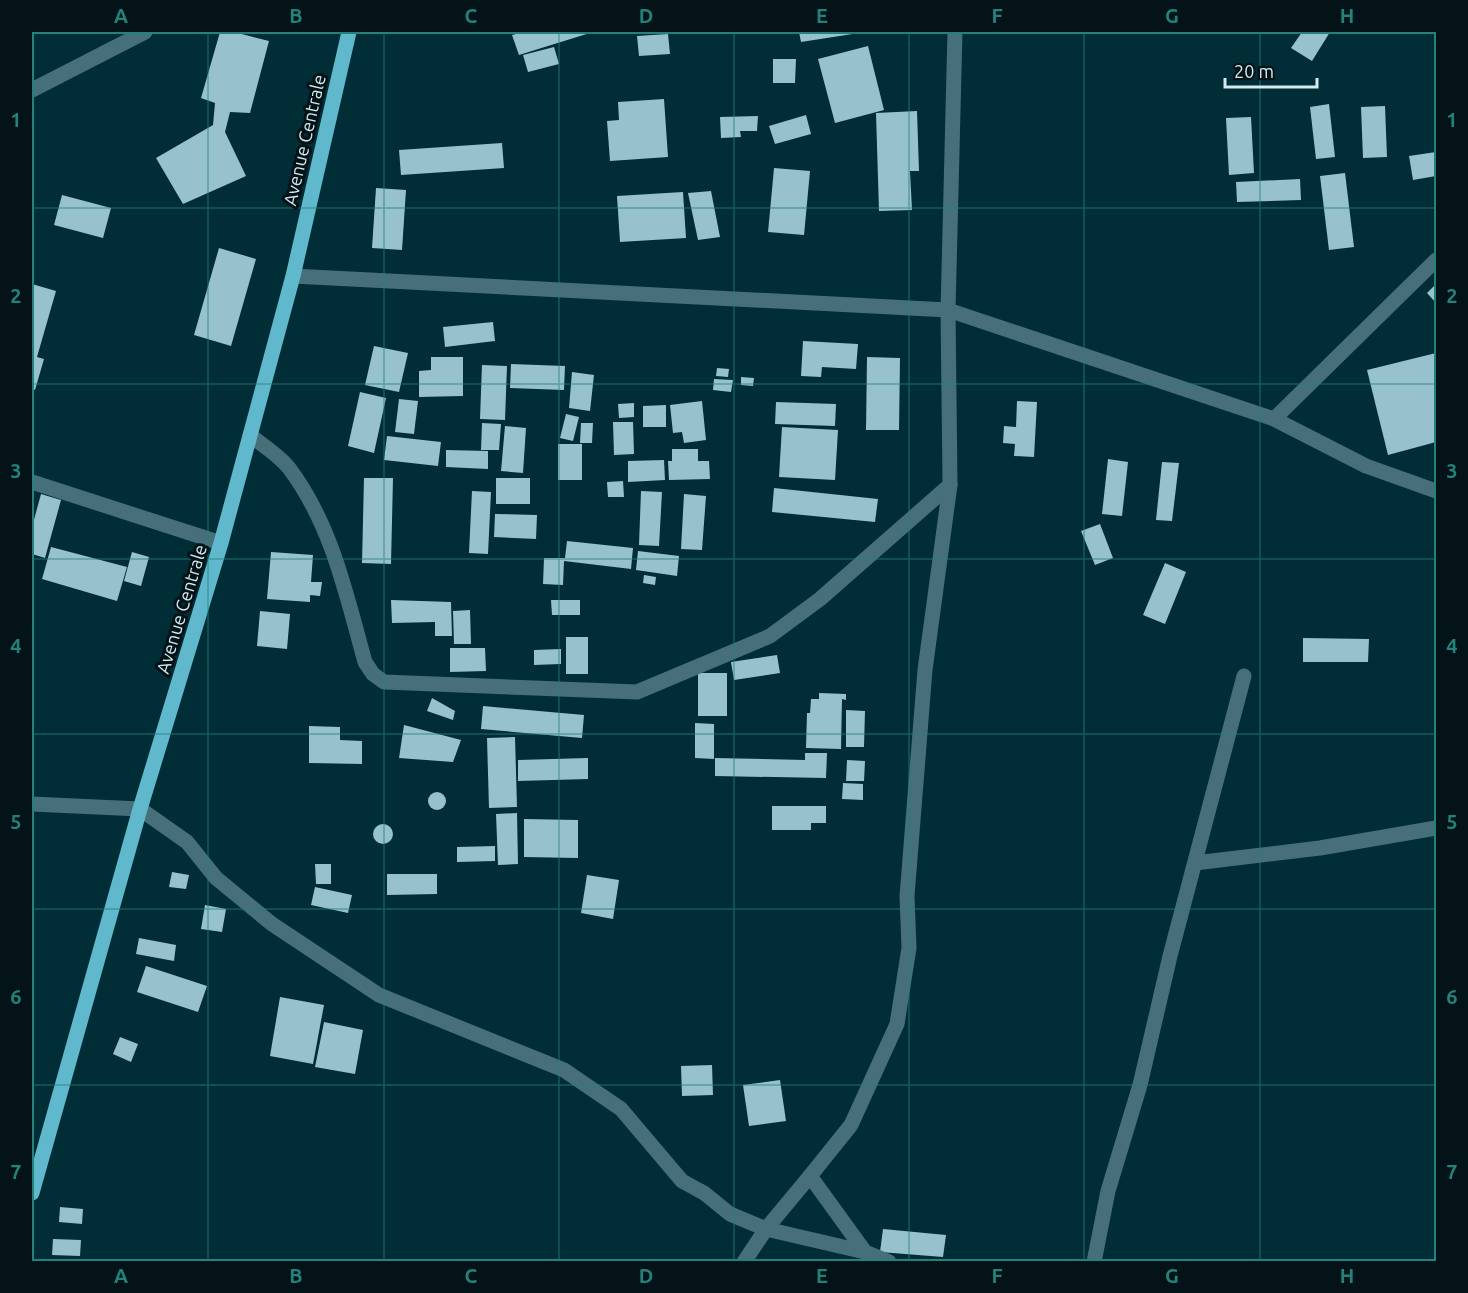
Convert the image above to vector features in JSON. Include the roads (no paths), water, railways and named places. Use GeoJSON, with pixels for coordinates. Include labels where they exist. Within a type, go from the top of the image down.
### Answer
{"type":"FeatureCollection","features":[{"type":"Feature","properties":{"kind":"main road","name":"Avenue Centrale"},"geometry":{"type":"LineString","coordinates":[[32,1193],[140,809],[221,543],[293,276],[349,32]]}},
{"type":"Feature","properties":{"kind":"street"},"geometry":{"type":"LineString","coordinates":[[32,90],[145,32]]}},
{"type":"Feature","properties":{"kind":"street"},"geometry":{"type":"LineString","coordinates":[[744,1262],[766,1229],[851,1125],[897,1024],[909,948],[908,896],[925,670],[939,582],[950,485],[948,309],[955,32]]}},
{"type":"Feature","properties":{"kind":"street"},"geometry":{"type":"LineString","coordinates":[[1274,419],[1437,260]]}},
{"type":"Feature","properties":{"kind":"street"},"geometry":{"type":"LineString","coordinates":[[293,276],[948,309],[1274,419],[1366,466],[1437,491]]}},
{"type":"Feature","properties":{"kind":"street"},"geometry":{"type":"LineString","coordinates":[[250,435],[288,466],[331,541],[365,662],[373,674],[384,682],[404,684],[637,692],[770,636],[820,599],[950,485]]}},
{"type":"Feature","properties":{"kind":"street"},"geometry":{"type":"LineString","coordinates":[[32,482],[221,543]]}},
{"type":"Feature","properties":{"kind":"street"},"geometry":{"type":"LineString","coordinates":[[1094,1262],[1108,1191],[1140,1085],[1170,956],[1244,676]]}},
{"type":"Feature","properties":{"kind":"street"},"geometry":{"type":"LineString","coordinates":[[32,804],[140,809],[187,842],[216,878],[272,924],[379,995],[564,1070],[621,1109],[682,1181],[704,1193],[730,1214],[766,1229],[865,1252],[889,1262]]}},
{"type":"Feature","properties":{"kind":"street"},"geometry":{"type":"LineString","coordinates":[[1195,863],[1320,848],[1437,828]]}},
{"type":"Feature","properties":{"kind":"street"},"geometry":{"type":"LineString","coordinates":[[810,1176],[865,1252]]}}]}
